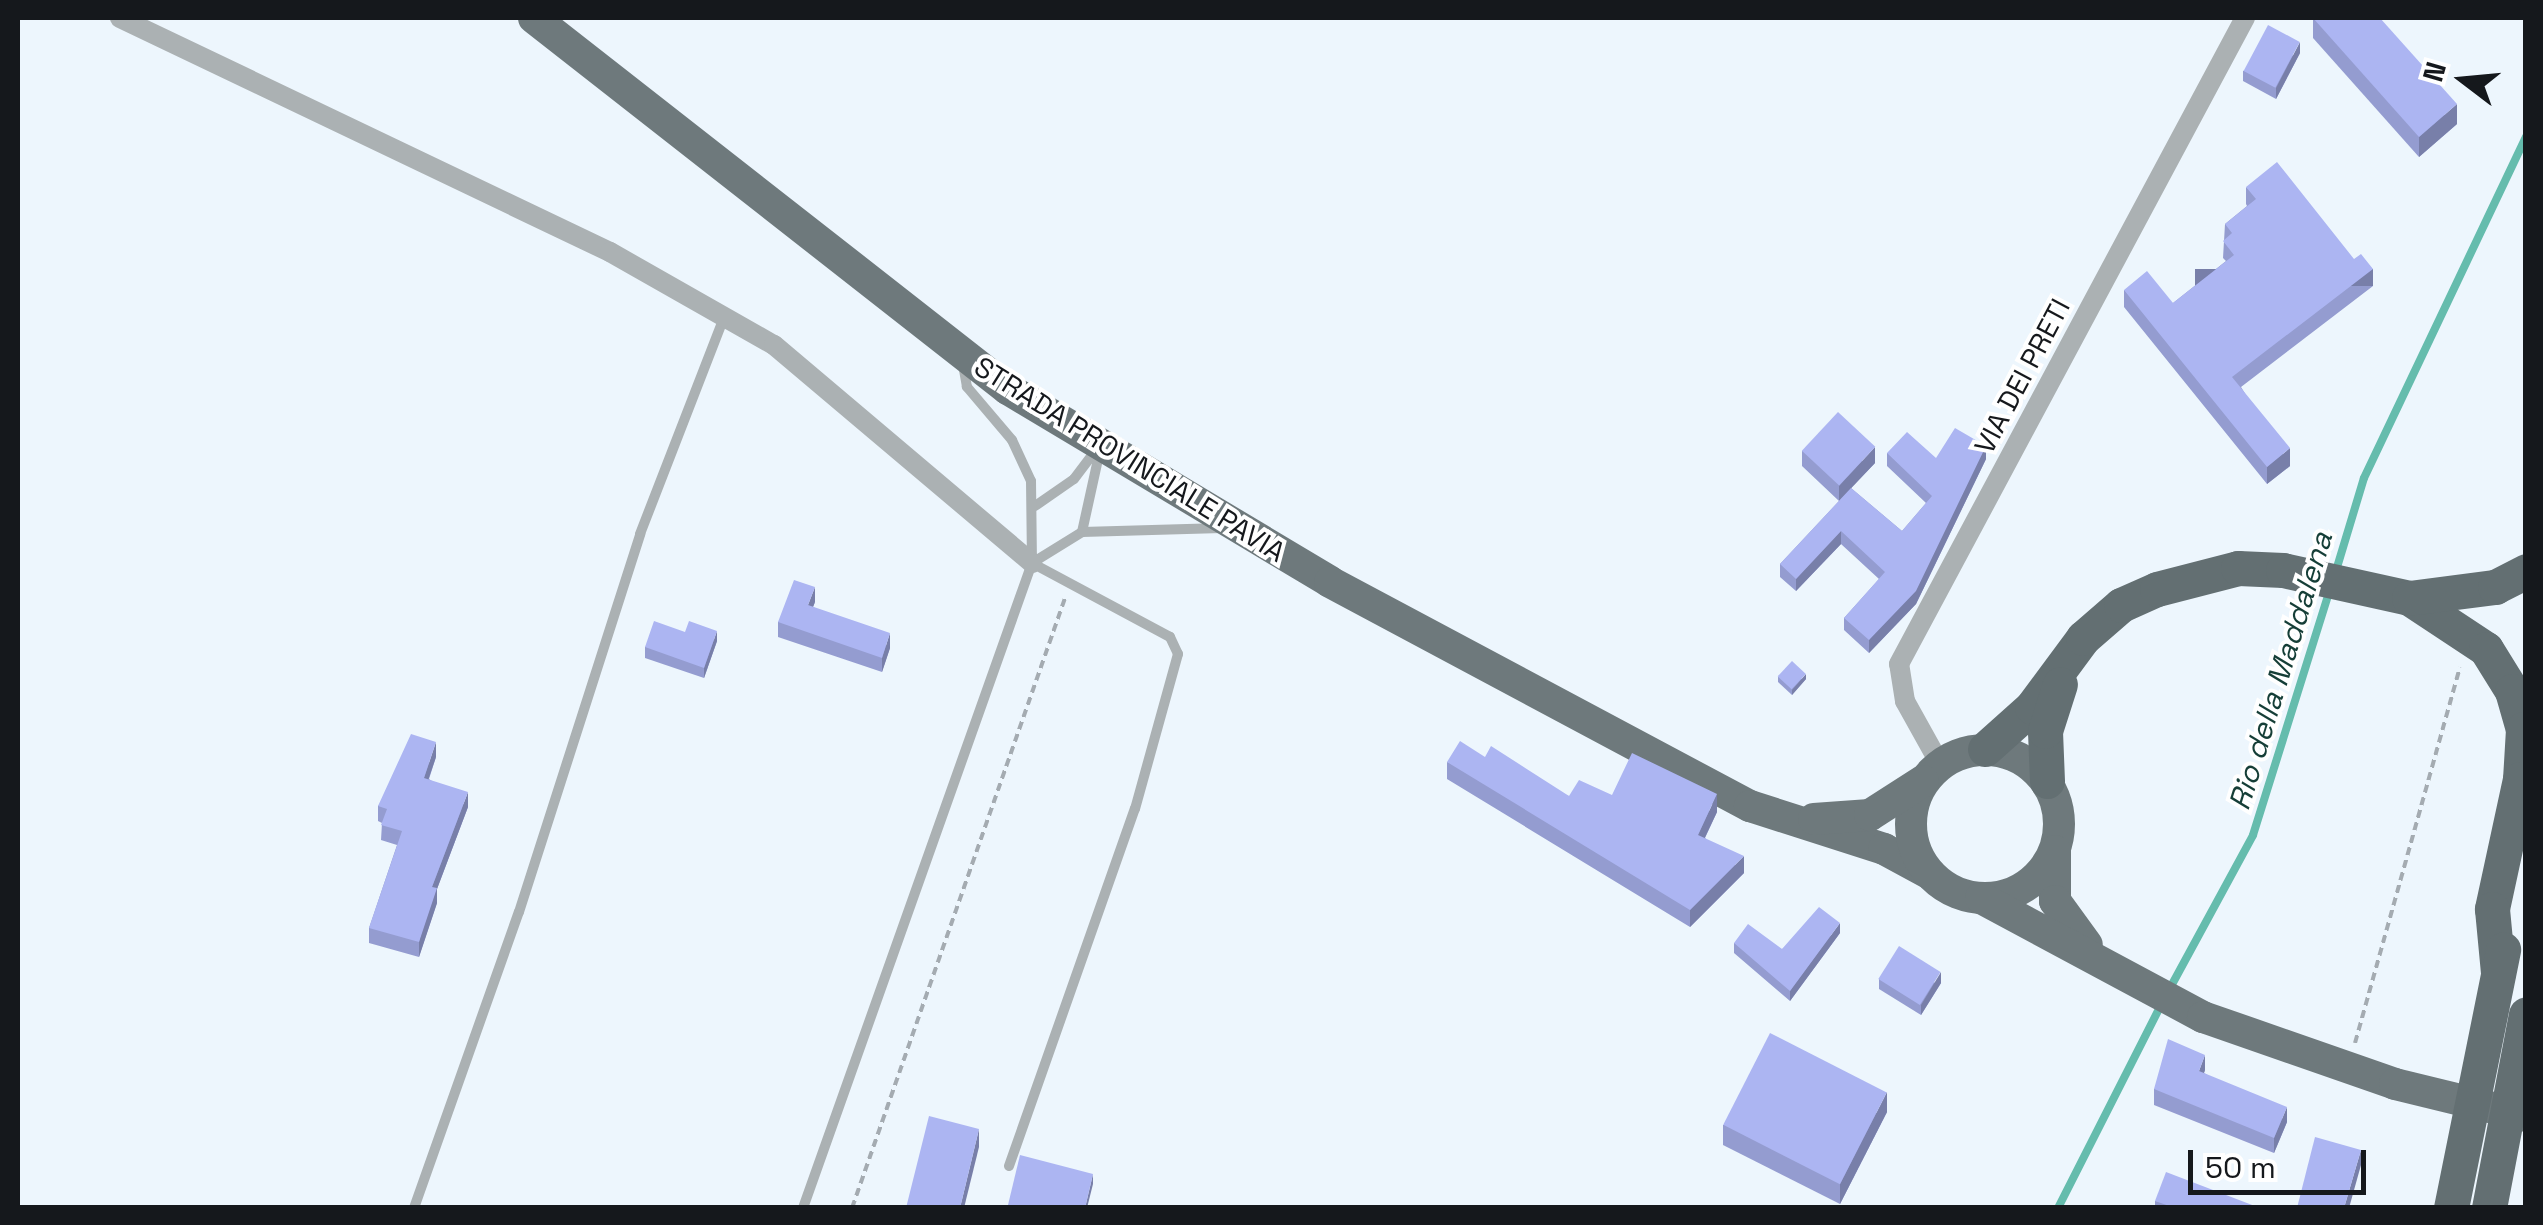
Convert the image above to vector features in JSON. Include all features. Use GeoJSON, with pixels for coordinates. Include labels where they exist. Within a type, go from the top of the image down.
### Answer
{"type":"FeatureCollection","features":[{"type":"Feature","properties":{"kind":"highway"},"geometry":{"type":"LineString","coordinates":[[1985,749],[2032,707],[2083,638],[2121,606],[2157,588],[2238,568],[2283,570],[2409,598],[2494,587],[2526,571]]}},
{"type":"Feature","properties":{"kind":"highway"},"geometry":{"type":"LineString","coordinates":[[2409,598],[2486,649],[2512,691],[2523,729],[2520,779],[2492,910],[2498,972]]}},
{"type":"Feature","properties":{"kind":"highway"},"geometry":{"type":"LineString","coordinates":[[2046,782],[2049,712],[2083,638]]}},
{"type":"Feature","properties":{"kind":"highway"},"geometry":{"type":"LineString","coordinates":[[2451,1208],[2526,845]]}},
{"type":"Feature","properties":{"kind":"highway"},"geometry":{"type":"LineString","coordinates":[[2488,1208],[2526,1014]]}},
{"type":"Feature","properties":{"kind":"main road","name":"STRADA PROVINCIALE PAVIA"},"geometry":{"type":"LineString","coordinates":[[534,18],[961,353],[1101,445],[1241,529],[1779,818],[1884,849],[2146,990],[2203,1016],[2395,1084],[2526,1116]]}},
{"type":"Feature","properties":{"kind":"main road"},"geometry":{"type":"LineString","coordinates":[[1779,818],[1870,815],[1904,800],[1932,772],[1985,749],[2030,764],[2046,782]]}},
{"type":"Feature","properties":{"kind":"main road"},"geometry":{"type":"LineString","coordinates":[[1930,874],[1912,839],[1911,819],[1932,772]]}},
{"type":"Feature","properties":{"kind":"main road","name":"STRADA PROVINCIALE PAVIA"},"geometry":{"type":"LineString","coordinates":[[2046,782],[2056,802],[2052,883],[2060,915],[2146,990]]}},
{"type":"Feature","properties":{"kind":"main road"},"geometry":{"type":"LineString","coordinates":[[1980,898],[2031,882],[2056,846]]}},
{"type":"Feature","properties":{"kind":"street"},"geometry":{"type":"LineString","coordinates":[[120,18],[610,252],[724,317],[814,374],[1032,563]]}},
{"type":"Feature","properties":{"kind":"street","name":"VIA DEI PRETI"},"geometry":{"type":"LineString","coordinates":[[1932,772],[1904,701],[1899,664],[2245,18]]}},
{"type":"Feature","properties":{"kind":"lane"},"geometry":{"type":"LineString","coordinates":[[414,1208],[519,912],[640,534],[724,317]]}},
{"type":"Feature","properties":{"kind":"lane"},"geometry":{"type":"LineString","coordinates":[[803,1208],[1032,563],[1035,506],[1012,440],[967,387],[961,353]]}},
{"type":"Feature","properties":{"kind":"lane"},"geometry":{"type":"LineString","coordinates":[[1035,506],[1074,478],[1101,445]]}},
{"type":"Feature","properties":{"kind":"lane"},"geometry":{"type":"LineString","coordinates":[[1082,532],[1101,445]]}},
{"type":"Feature","properties":{"kind":"lane"},"geometry":{"type":"LineString","coordinates":[[1032,563],[1082,532],[1140,526],[1241,529]]}},
{"type":"Feature","properties":{"kind":"lane"},"geometry":{"type":"LineString","coordinates":[[1008,1166],[1135,809],[1178,654],[1170,637],[1068,586],[1032,563]]}},
{"type":"Feature","properties":{"kind":"path"},"geometry":{"type":"LineString","coordinates":[[852,1208],[1068,586]]}},
{"type":"Feature","properties":{"kind":"path"},"geometry":{"type":"LineString","coordinates":[[2362,1031],[2461,664]]}},
{"type":"Feature","properties":{"kind":"building"},"geometry":{"type":"Polygon","coordinates":[[[2313,18],[2380,18],[2457,104],[2419,137],[2313,18]]]}},
{"type":"Feature","properties":{"kind":"building"},"geometry":{"type":"Polygon","coordinates":[[[2268,25],[2300,42],[2275,88],[2244,71],[2268,25]]]}},
{"type":"Feature","properties":{"kind":"building"},"geometry":{"type":"Polygon","coordinates":[[[2277,162],[2354,259],[2361,254],[2373,269],[2232,377],[2290,448],[2267,467],[2124,290],[2147,271],[2173,303],[2234,255],[2223,241],[2232,233],[2225,224],[2256,199],[2246,187],[2277,162]]]}},
{"type":"Feature","properties":{"kind":"building"},"geometry":{"type":"Polygon","coordinates":[[[1838,412],[1875,447],[1839,486],[1802,451],[1838,412]]]}},
{"type":"Feature","properties":{"kind":"building"},"geometry":{"type":"Polygon","coordinates":[[[1955,428],[1986,446],[1916,591],[1869,640],[1844,618],[1885,572],[1841,531],[1796,579],[1780,564],[1851,488],[1902,531],[1932,496],[1887,453],[1907,432],[1936,458],[1955,428]]]}},
{"type":"Feature","properties":{"kind":"building"},"geometry":{"type":"Polygon","coordinates":[[[794,580],[815,587],[808,605],[890,633],[882,658],[778,622],[794,580]]]}},
{"type":"Feature","properties":{"kind":"building"},"geometry":{"type":"Polygon","coordinates":[[[654,621],[685,632],[689,621],[717,631],[704,668],[645,647],[654,621]]]}},
{"type":"Feature","properties":{"kind":"building"},"geometry":{"type":"Polygon","coordinates":[[[1792,661],[1806,674],[1792,689],[1778,676],[1792,661]]]}},
{"type":"Feature","properties":{"kind":"building"},"geometry":{"type":"Polygon","coordinates":[[[411,734],[436,742],[424,778],[468,792],[432,887],[437,888],[419,942],[369,928],[402,831],[381,825],[387,809],[378,806],[411,734]]]}},
{"type":"Feature","properties":{"kind":"building"},"geometry":{"type":"Polygon","coordinates":[[[1460,741],[1485,757],[1491,746],[1569,796],[1579,780],[1612,795],[1632,753],[1717,794],[1698,835],[1744,856],[1690,910],[1447,762],[1460,741]]]}},
{"type":"Feature","properties":{"kind":"building"},"geometry":{"type":"Polygon","coordinates":[[[1819,907],[1840,923],[1790,991],[1734,943],[1748,924],[1782,949],[1819,907]]]}},
{"type":"Feature","properties":{"kind":"building"},"geometry":{"type":"Polygon","coordinates":[[[1899,946],[1941,972],[1920,1005],[1878,979],[1899,946]]]}},
{"type":"Feature","properties":{"kind":"building"},"geometry":{"type":"Polygon","coordinates":[[[1770,1033],[1887,1092],[1840,1184],[1723,1125],[1770,1033]]]}},
{"type":"Feature","properties":{"kind":"building"},"geometry":{"type":"Polygon","coordinates":[[[2168,1039],[2205,1055],[2199,1071],[2287,1107],[2274,1138],[2154,1089],[2168,1039]]]}},
{"type":"Feature","properties":{"kind":"building"},"geometry":{"type":"Polygon","coordinates":[[[929,1116],[979,1129],[960,1208],[906,1208],[929,1116]]]}},
{"type":"Feature","properties":{"kind":"building"},"geometry":{"type":"Polygon","coordinates":[[[2315,1137],[2361,1150],[2344,1208],[2297,1208],[2315,1137]]]}},
{"type":"Feature","properties":{"kind":"building"},"geometry":{"type":"Polygon","coordinates":[[[1020,1155],[1093,1174],[1085,1208],[1008,1205],[1020,1155]]]}},
{"type":"Feature","properties":{"kind":"building"},"geometry":{"type":"Polygon","coordinates":[[[2166,1172],[2260,1208],[2175,1208],[2155,1201],[2166,1172]]]}},
{"type":"Feature","properties":{"kind":"waterway","name":"Rio della Maddalena"},"geometry":{"type":"LineString","coordinates":[[2335,574],[2364,478],[2526,137]]}},
{"type":"Feature","properties":{"kind":"waterway","name":"Rio della Maddalena"},"geometry":{"type":"LineString","coordinates":[[2169,990],[2253,835],[2329,592]]}},
{"type":"Feature","properties":{"kind":"waterway","name":"Rio della Maddalena"},"geometry":{"type":"LineString","coordinates":[[2058,1208],[2162,1003]]}}]}
